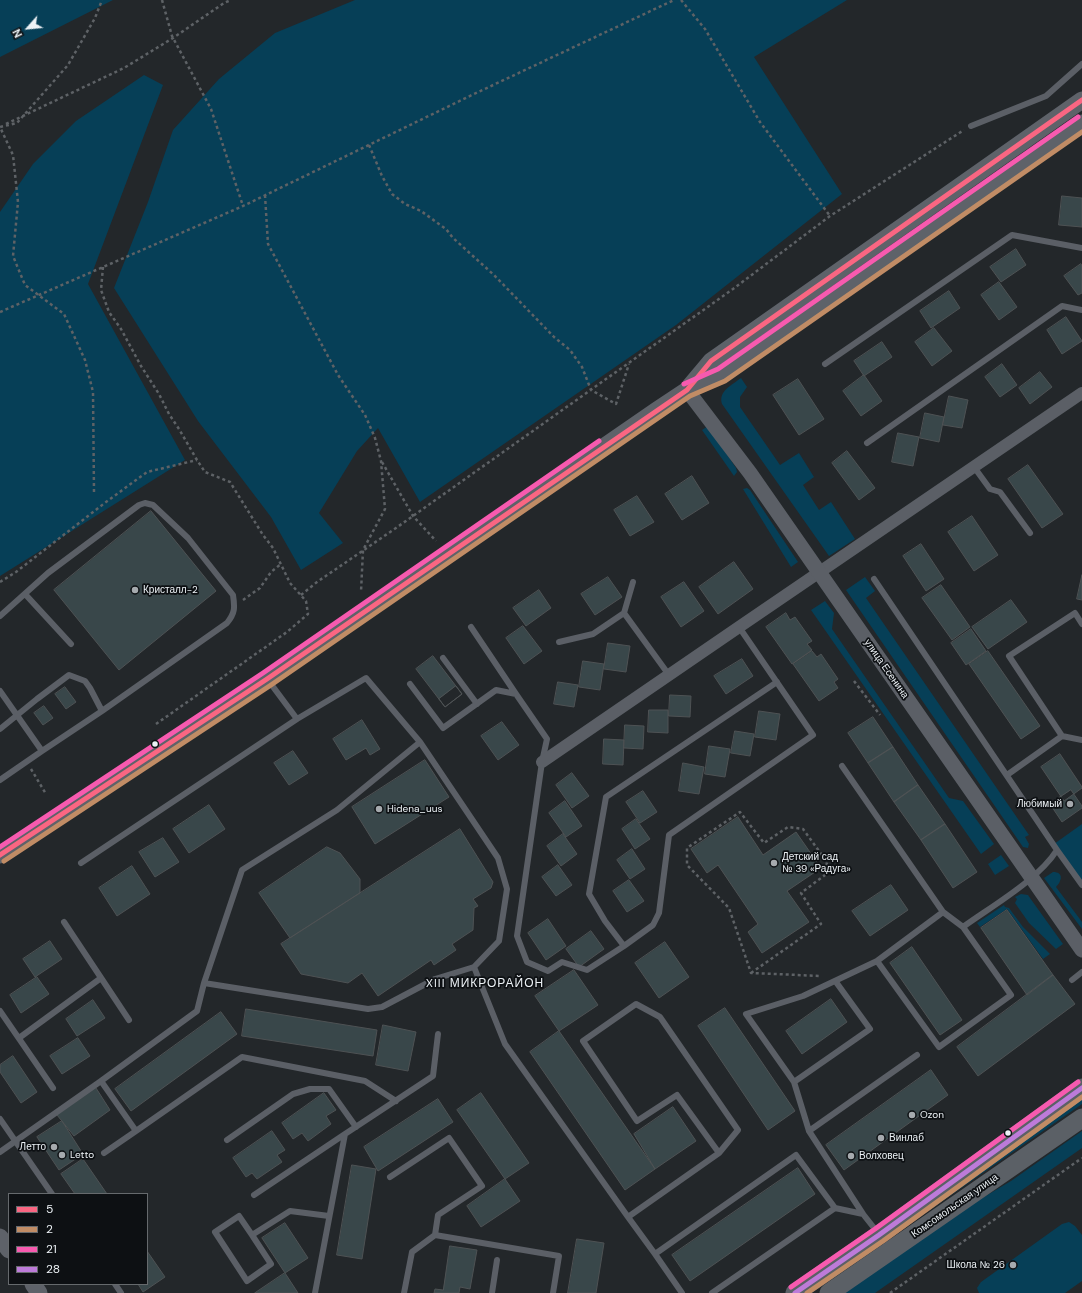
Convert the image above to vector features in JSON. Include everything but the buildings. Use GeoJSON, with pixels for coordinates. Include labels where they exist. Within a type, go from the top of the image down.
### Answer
{"type":"FeatureCollection","features":[{"type":"Feature","properties":{"kind":"main road"},"geometry":{"type":"LineString","coordinates":[[687,390],[711,361],[1082,100]]}},
{"type":"Feature","properties":{"kind":"main road"},"geometry":{"type":"LineString","coordinates":[[0,855],[267,678],[687,390],[721,375],[1082,123]]}},
{"type":"Feature","properties":{"kind":"main road","name":"Комсомольская улица"},"geometry":{"type":"LineString","coordinates":[[795,1293],[879,1235],[1082,1088]]}},
{"type":"Feature","properties":{"kind":"main road","name":"Комсомольская улица"},"geometry":{"type":"LineString","coordinates":[[829,1293],[1082,1118]]}},
{"type":"Feature","properties":{"kind":"main road"},"geometry":{"type":"LineString","coordinates":[[0,1237],[8,1249]]}},
{"type":"Feature","properties":{"kind":"street","name":"улица Есенина"},"geometry":{"type":"LineString","coordinates":[[687,390],[750,473],[818,573],[1082,950]]}},
{"type":"Feature","properties":{"kind":"street"},"geometry":{"type":"LineString","coordinates":[[542,762],[1082,393]]}},
{"type":"Feature","properties":{"kind":"lane"},"geometry":{"type":"LineString","coordinates":[[971,126],[1046,96],[1082,64]]}},
{"type":"Feature","properties":{"kind":"lane"},"geometry":{"type":"LineString","coordinates":[[825,364],[1012,235],[1082,248]]}},
{"type":"Feature","properties":{"kind":"lane"},"geometry":{"type":"LineString","coordinates":[[867,443],[1062,306],[1082,310]]}},
{"type":"Feature","properties":{"kind":"lane"},"geometry":{"type":"LineString","coordinates":[[974,467],[990,489],[1000,492],[1030,533]]}},
{"type":"Feature","properties":{"kind":"lane"},"geometry":{"type":"LineString","coordinates":[[0,616],[48,573],[139,505],[145,503],[153,505],[188,538],[233,595],[234,607],[233,616],[227,623],[102,711],[0,780]]}},
{"type":"Feature","properties":{"kind":"lane"},"geometry":{"type":"LineString","coordinates":[[874,579],[1082,885]]}},
{"type":"Feature","properties":{"kind":"lane"},"geometry":{"type":"LineString","coordinates":[[559,642],[593,634],[624,613],[633,582]]}},
{"type":"Feature","properties":{"kind":"lane"},"geometry":{"type":"LineString","coordinates":[[25,594],[71,644]]}},
{"type":"Feature","properties":{"kind":"lane"},"geometry":{"type":"LineString","coordinates":[[624,613],[668,675]]}},
{"type":"Feature","properties":{"kind":"lane"},"geometry":{"type":"LineString","coordinates":[[1082,624],[1075,613],[1009,656],[1062,736],[1082,740]]}},
{"type":"Feature","properties":{"kind":"lane"},"geometry":{"type":"LineString","coordinates":[[471,627],[547,739],[542,762],[517,936],[527,962],[548,971],[562,962],[587,970],[653,925],[659,913],[669,835],[813,735],[739,627]]}},
{"type":"Feature","properties":{"kind":"lane"},"geometry":{"type":"LineString","coordinates":[[443,658],[477,704]]}},
{"type":"Feature","properties":{"kind":"lane"},"geometry":{"type":"LineString","coordinates":[[0,729],[69,675],[84,681],[90,688],[102,711]]}},
{"type":"Feature","properties":{"kind":"lane"},"geometry":{"type":"LineString","coordinates":[[267,678],[297,719]]}},
{"type":"Feature","properties":{"kind":"lane"},"geometry":{"type":"LineString","coordinates":[[82,863],[297,719],[366,678],[420,742],[498,858],[507,889],[499,941],[474,967],[435,979],[382,1007],[368,1009],[204,983]]}},
{"type":"Feature","properties":{"kind":"lane"},"geometry":{"type":"LineString","coordinates":[[624,946],[605,921],[589,894],[606,797],[777,682]]}},
{"type":"Feature","properties":{"kind":"lane"},"geometry":{"type":"LineString","coordinates":[[410,684],[443,728],[496,690],[516,694]]}},
{"type":"Feature","properties":{"kind":"lane"},"geometry":{"type":"LineString","coordinates":[[0,691],[42,751]]}},
{"type":"Feature","properties":{"kind":"lane"},"geometry":{"type":"LineString","coordinates":[[1007,775],[1062,736]]}},
{"type":"Feature","properties":{"kind":"lane"},"geometry":{"type":"LineString","coordinates":[[0,1152],[197,1011],[204,983],[242,870],[337,810],[420,742]]}},
{"type":"Feature","properties":{"kind":"lane"},"geometry":{"type":"LineString","coordinates":[[842,766],[943,912],[963,927],[1011,995],[939,1047],[876,961]]}},
{"type":"Feature","properties":{"kind":"lane"},"geometry":{"type":"LineString","coordinates":[[963,927],[1032,878],[1058,850]]}},
{"type":"Feature","properties":{"kind":"lane"},"geometry":{"type":"LineString","coordinates":[[890,1250],[863,1214],[810,1131],[794,1082],[746,1014],[803,996],[836,982],[876,961],[943,912]]}},
{"type":"Feature","properties":{"kind":"lane"},"geometry":{"type":"LineString","coordinates":[[64,922],[129,1020]]}},
{"type":"Feature","properties":{"kind":"lane"},"geometry":{"type":"LineString","coordinates":[[474,967],[505,1044],[682,1293]]}},
{"type":"Feature","properties":{"kind":"lane"},"geometry":{"type":"LineString","coordinates":[[1072,980],[1082,972]]}},
{"type":"Feature","properties":{"kind":"lane"},"geometry":{"type":"LineString","coordinates":[[19,1038],[101,978]]}},
{"type":"Feature","properties":{"kind":"lane"},"geometry":{"type":"LineString","coordinates":[[794,1082],[870,1029],[836,982]]}},
{"type":"Feature","properties":{"kind":"lane"},"geometry":{"type":"LineString","coordinates":[[628,1217],[719,1153],[738,1130],[660,1017],[636,1004],[583,1041],[637,1121],[677,1095],[719,1153]]}},
{"type":"Feature","properties":{"kind":"lane"},"geometry":{"type":"LineString","coordinates":[[0,1011],[53,1088]]}},
{"type":"Feature","properties":{"kind":"lane"},"geometry":{"type":"LineString","coordinates":[[254,1195],[432,1076],[438,1034]]}},
{"type":"Feature","properties":{"kind":"lane"},"geometry":{"type":"LineString","coordinates":[[810,1131],[917,1056]]}},
{"type":"Feature","properties":{"kind":"lane"},"geometry":{"type":"LineString","coordinates":[[104,1153],[242,1057],[365,1081],[396,1101]]}},
{"type":"Feature","properties":{"kind":"lane"},"geometry":{"type":"LineString","coordinates":[[101,1081],[136,1131]]}},
{"type":"Feature","properties":{"kind":"lane"},"geometry":{"type":"LineString","coordinates":[[227,1140],[294,1094],[310,1089],[329,1089],[356,1127]]}},
{"type":"Feature","properties":{"kind":"lane"},"geometry":{"type":"LineString","coordinates":[[0,1119],[51,1193]]}},
{"type":"Feature","properties":{"kind":"lane"},"geometry":{"type":"LineString","coordinates":[[315,1293],[344,1134]]}},
{"type":"Feature","properties":{"kind":"lane"},"geometry":{"type":"LineString","coordinates":[[390,1177],[449,1138],[482,1186],[438,1216],[435,1235],[412,1252],[404,1293]]}},
{"type":"Feature","properties":{"kind":"lane"},"geometry":{"type":"LineString","coordinates":[[655,1254],[796,1156],[835,1208],[863,1214]]}},
{"type":"Feature","properties":{"kind":"lane"},"geometry":{"type":"LineString","coordinates":[[712,1293],[835,1208]]}},
{"type":"Feature","properties":{"kind":"lane"},"geometry":{"type":"LineString","coordinates":[[252,1235],[290,1211],[330,1216]]}},
{"type":"Feature","properties":{"kind":"lane"},"geometry":{"type":"LineString","coordinates":[[238,1216],[252,1235],[271,1264],[247,1281],[214,1232],[238,1216]]}},
{"type":"Feature","properties":{"kind":"lane"},"geometry":{"type":"LineString","coordinates":[[435,1235],[559,1256],[553,1293]]}},
{"type":"Feature","properties":{"kind":"lane"},"geometry":{"type":"LineString","coordinates":[[492,1293],[497,1260]]}},
{"type":"Feature","properties":{"kind":"path"},"geometry":{"type":"LineString","coordinates":[[0,127],[17,123],[68,65],[95,18],[102,0]]}},
{"type":"Feature","properties":{"kind":"path"},"geometry":{"type":"LineString","coordinates":[[162,0],[173,38],[211,109],[244,206]]}},
{"type":"Feature","properties":{"kind":"path"},"geometry":{"type":"LineString","coordinates":[[0,127],[124,68],[173,38],[224,3],[231,0]]}},
{"type":"Feature","properties":{"kind":"path"},"geometry":{"type":"LineString","coordinates":[[0,312],[244,206],[674,0]]}},
{"type":"Feature","properties":{"kind":"path"},"geometry":{"type":"LineString","coordinates":[[681,0],[705,28],[760,122],[830,216]]}},
{"type":"Feature","properties":{"kind":"path"},"geometry":{"type":"LineString","coordinates":[[301,595],[317,582],[413,516],[733,289],[830,216],[971,126]]}},
{"type":"Feature","properties":{"kind":"path"},"geometry":{"type":"LineString","coordinates":[[0,127],[13,155],[18,202],[13,256],[25,285],[64,314],[85,360],[93,392],[94,492]]}},
{"type":"Feature","properties":{"kind":"path"},"geometry":{"type":"LineString","coordinates":[[369,145],[382,176],[397,200],[421,211],[446,229],[453,238],[494,275],[554,337],[570,350],[582,367],[591,390],[616,404],[629,363]]}},
{"type":"Feature","properties":{"kind":"path"},"geometry":{"type":"LineString","coordinates":[[265,195],[268,244],[338,375],[365,415],[375,438],[382,461],[386,509],[363,550],[361,592]]}},
{"type":"Feature","properties":{"kind":"path"},"geometry":{"type":"LineString","coordinates":[[103,267],[101,290],[109,312],[121,329],[141,366],[197,460],[205,472],[230,482],[263,535],[273,548],[290,583],[306,601],[308,614],[287,632],[156,724]]}},
{"type":"Feature","properties":{"kind":"path"},"geometry":{"type":"LineString","coordinates":[[0,582],[16,572],[147,472],[197,460]]}},
{"type":"Feature","properties":{"kind":"path"},"geometry":{"type":"LineString","coordinates":[[382,461],[413,516],[436,541]]}},
{"type":"Feature","properties":{"kind":"path"},"geometry":{"type":"LineString","coordinates":[[234,607],[260,588],[271,572],[281,564]]}},
{"type":"Feature","properties":{"kind":"path"},"geometry":{"type":"LineString","coordinates":[[854,681],[880,715]]}},
{"type":"Feature","properties":{"kind":"path"},"geometry":{"type":"LineString","coordinates":[[31,769],[46,794]]}},
{"type":"Feature","properties":{"kind":"path"},"geometry":{"type":"LineString","coordinates":[[740,812],[764,843],[788,827],[803,829],[827,862],[825,874],[801,893],[821,924],[751,973],[729,908],[687,865],[687,848],[740,812]]}},
{"type":"Feature","properties":{"kind":"path"},"geometry":{"type":"LineString","coordinates":[[751,973],[821,976]]}},
{"type":"Feature","properties":{"kind":"path"},"geometry":{"type":"LineString","coordinates":[[890,1293],[1082,1158]]}},
{"type":"Feature","properties":{"kind":"shaded area"},"geometry":{"type":"Polygon","coordinates":[[[0,0],[113,0],[0,57],[0,0]]]}},
{"type":"Feature","properties":{"kind":"shaded area"},"geometry":{"type":"Polygon","coordinates":[[[355,0],[847,0],[754,57],[842,194],[676,325],[420,502],[378,428],[357,451],[319,513],[343,543],[301,570],[271,517],[198,421],[114,288],[148,202],[173,130],[219,79],[275,33],[355,0]]]}},
{"type":"Feature","properties":{"kind":"shaded area"},"geometry":{"type":"Polygon","coordinates":[[[144,75],[163,85],[88,284],[185,460],[0,576],[0,212],[33,164],[76,121],[144,75]]]}},
{"type":"Feature","properties":{"kind":"shaded area"},"geometry":{"type":"Polygon","coordinates":[[[741,378],[747,387],[740,397],[740,407],[780,465],[799,453],[814,477],[803,485],[819,510],[831,502],[855,539],[829,556],[722,404],[721,399],[724,392],[741,378]]]}},
{"type":"Feature","properties":{"kind":"shaded area"},"geometry":{"type":"Polygon","coordinates":[[[708,426],[736,468],[737,472],[734,476],[702,430],[708,426]]]}},
{"type":"Feature","properties":{"kind":"shaded area"},"geometry":{"type":"Polygon","coordinates":[[[747,488],[750,490],[798,562],[791,567],[743,489],[747,488]]]}},
{"type":"Feature","properties":{"kind":"shaded area"},"geometry":{"type":"Polygon","coordinates":[[[865,577],[875,591],[866,598],[1029,835],[1025,837],[1029,844],[1028,848],[1023,847],[846,590],[865,577]]]}},
{"type":"Feature","properties":{"kind":"shaded area"},"geometry":{"type":"Polygon","coordinates":[[[825,601],[834,613],[832,629],[949,798],[963,801],[994,844],[981,854],[811,610],[825,601]]]}},
{"type":"Feature","properties":{"kind":"shaded area"},"geometry":{"type":"Polygon","coordinates":[[[1082,824],[1082,885],[1054,844],[1082,824]]]}},
{"type":"Feature","properties":{"kind":"shaded area"},"geometry":{"type":"Polygon","coordinates":[[[1001,855],[1009,866],[995,875],[988,864],[1001,855]]]}},
{"type":"Feature","properties":{"kind":"shaded area"},"geometry":{"type":"Polygon","coordinates":[[[1053,872],[1057,872],[1060,875],[1061,880],[1056,887],[1082,922],[1082,929],[1044,878],[1053,872]]]}},
{"type":"Feature","properties":{"kind":"shaded area"},"geometry":{"type":"Polygon","coordinates":[[[1021,894],[1028,895],[1063,944],[1056,949],[1029,923],[1015,903],[1017,899],[1015,897],[1021,894]]]}},
{"type":"Feature","properties":{"kind":"shaded area"},"geometry":{"type":"Polygon","coordinates":[[[1004,905],[1005,907],[1009,908],[1023,927],[1050,954],[1043,959],[1007,909],[980,927],[977,923],[1004,905]]]}},
{"type":"Feature","properties":{"kind":"shaded area"},"geometry":{"type":"Polygon","coordinates":[[[1082,1098],[1082,1104],[810,1293],[1082,1098]]]}},
{"type":"Feature","properties":{"kind":"shaded area"},"geometry":{"type":"Polygon","coordinates":[[[1082,1131],[1082,1148],[875,1293],[838,1293],[962,1210],[1011,1181],[1082,1131]]]}},
{"type":"Feature","properties":{"kind":"shaded area"},"geometry":{"type":"Polygon","coordinates":[[[1069,1222],[1075,1226],[1082,1235],[1082,1281],[1065,1293],[979,1293],[977,1288],[981,1282],[1062,1224],[1069,1222]]]}},
{"type":"Feature","properties":{"kind":"transit line","name":"5"},"geometry":{"type":"LineString","coordinates":[[0,855],[267,679],[687,390],[711,361],[1082,100]]}},
{"type":"Feature","properties":{"kind":"transit line","name":"21"},"geometry":{"type":"LineString","coordinates":[[684,384],[718,369],[1078,117]]}},
{"type":"Feature","properties":{"kind":"transit line","name":"2"},"geometry":{"type":"LineString","coordinates":[[4,861],[271,685],[690,396],[725,381],[1082,132]]}},
{"type":"Feature","properties":{"kind":"transit line","name":"21"},"geometry":{"type":"LineString","coordinates":[[0,847],[263,673],[599,441]]}},
{"type":"Feature","properties":{"kind":"transit line","name":"21"},"geometry":{"type":"LineString","coordinates":[[791,1287],[875,1229],[1078,1082]]}},
{"type":"Feature","properties":{"kind":"transit line","name":"28"},"geometry":{"type":"LineString","coordinates":[[795,1293],[879,1235],[1082,1088]]}},
{"type":"Feature","properties":{"kind":"transit line","name":"2"},"geometry":{"type":"LineString","coordinates":[[807,1293],[883,1241],[1082,1097]]}},
{"type":"Feature","properties":{"kind":"place","name":"Кристалл-2"},"geometry":{"type":"Point","coordinates":[135,590]}},
{"type":"Feature","properties":{"kind":"place","name":"Любимый"},"geometry":{"type":"Point","coordinates":[1070,804]}},
{"type":"Feature","properties":{"kind":"place","name":"Hidena_uus"},"geometry":{"type":"Point","coordinates":[379,809]}},
{"type":"Feature","properties":{"kind":"place","name":"Детский сад № 39 «Радуга»"},"geometry":{"type":"Point","coordinates":[774,863]}},
{"type":"Feature","properties":{"kind":"place","name":"Ozon"},"geometry":{"type":"Point","coordinates":[912,1115]}},
{"type":"Feature","properties":{"kind":"place","name":"Винлаб"},"geometry":{"type":"Point","coordinates":[881,1138]}},
{"type":"Feature","properties":{"kind":"place","name":"Летто"},"geometry":{"type":"Point","coordinates":[54,1147]}},
{"type":"Feature","properties":{"kind":"place","name":"Letto"},"geometry":{"type":"Point","coordinates":[62,1155]}},
{"type":"Feature","properties":{"kind":"place","name":"Волховец"},"geometry":{"type":"Point","coordinates":[851,1156]}},
{"type":"Feature","properties":{"kind":"place","name":"Школа № 26"},"geometry":{"type":"Point","coordinates":[1013,1265]}},
{"type":"Feature","properties":{"kind":"district","name":"XIII МИКРОРАЙОН"},"geometry":{"type":"Point","coordinates":[485,984]}}]}
